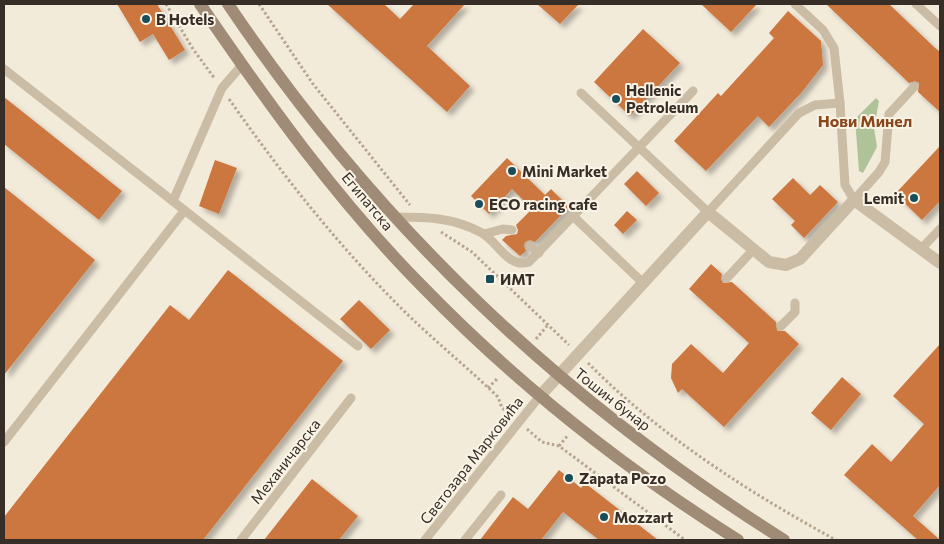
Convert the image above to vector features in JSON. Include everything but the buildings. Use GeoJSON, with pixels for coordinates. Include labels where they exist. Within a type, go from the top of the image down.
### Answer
{"type":"FeatureCollection","features":[{"type":"Feature","properties":{"kind":"main road","name":"Египатска"},"geometry":{"type":"LineString","coordinates":[[200,4],[242,66],[310,156],[397,260],[477,340],[539,397]]}},
{"type":"Feature","properties":{"kind":"main road","name":"Египатска"},"geometry":{"type":"LineString","coordinates":[[228,4],[304,110],[393,217],[470,296],[557,375]]}},
{"type":"Feature","properties":{"kind":"main road","name":"Тошин бунар"},"geometry":{"type":"LineString","coordinates":[[557,375],[592,405],[684,474],[784,540]]}},
{"type":"Feature","properties":{"kind":"main road"},"geometry":{"type":"LineString","coordinates":[[539,397],[636,472],[738,540]]}},
{"type":"Feature","properties":{"kind":"street"},"geometry":{"type":"LineString","coordinates":[[708,212],[753,250],[774,264],[786,265],[804,256],[854,200],[940,264]]}},
{"type":"Feature","properties":{"kind":"street","name":"Тошин бунар"},"geometry":{"type":"LineString","coordinates":[[557,375],[708,212]]}},
{"type":"Feature","properties":{"kind":"street"},"geometry":{"type":"LineString","coordinates":[[539,397],[557,375]]}},
{"type":"Feature","properties":{"kind":"lane"},"geometry":{"type":"LineString","coordinates":[[795,4],[823,30],[832,42],[840,104],[845,185],[854,200],[879,172],[885,162],[889,114],[914,88]]}},
{"type":"Feature","properties":{"kind":"lane"},"geometry":{"type":"LineString","coordinates":[[916,4],[940,26]]}},
{"type":"Feature","properties":{"kind":"lane"},"geometry":{"type":"LineString","coordinates":[[173,201],[222,88],[242,66]]}},
{"type":"Feature","properties":{"kind":"lane"},"geometry":{"type":"LineString","coordinates":[[4,69],[358,346]]}},
{"type":"Feature","properties":{"kind":"lane"},"geometry":{"type":"LineString","coordinates":[[393,217],[422,217],[452,221],[484,234],[518,263],[529,262],[694,91]]}},
{"type":"Feature","properties":{"kind":"lane"},"geometry":{"type":"LineString","coordinates":[[581,93],[708,212]]}},
{"type":"Feature","properties":{"kind":"lane","name":"Тошин бунар"},"geometry":{"type":"LineString","coordinates":[[708,212],[799,113],[814,105],[840,104]]}},
{"type":"Feature","properties":{"kind":"lane"},"geometry":{"type":"LineString","coordinates":[[4,442],[184,211]]}},
{"type":"Feature","properties":{"kind":"lane"},"geometry":{"type":"LineString","coordinates":[[574,217],[642,282]]}},
{"type":"Feature","properties":{"kind":"lane"},"geometry":{"type":"LineString","coordinates":[[484,234],[503,229],[512,230]]}},
{"type":"Feature","properties":{"kind":"lane"},"geometry":{"type":"LineString","coordinates":[[922,249],[940,229]]}},
{"type":"Feature","properties":{"kind":"lane"},"geometry":{"type":"LineString","coordinates":[[530,246],[539,253]]}},
{"type":"Feature","properties":{"kind":"lane"},"geometry":{"type":"LineString","coordinates":[[727,278],[753,250]]}},
{"type":"Feature","properties":{"kind":"lane"},"geometry":{"type":"LineString","coordinates":[[781,326],[795,312],[795,303]]}},
{"type":"Feature","properties":{"kind":"lane","name":"Светозара Марковића"},"geometry":{"type":"LineString","coordinates":[[425,540],[539,397]]}},
{"type":"Feature","properties":{"kind":"lane","name":"Механичарска"},"geometry":{"type":"LineString","coordinates":[[241,540],[351,398]]}},
{"type":"Feature","properties":{"kind":"lane"},"geometry":{"type":"LineString","coordinates":[[465,540],[501,495]]}},
{"type":"Feature","properties":{"kind":"path"},"geometry":{"type":"LineString","coordinates":[[166,4],[193,49],[279,169],[331,234],[427,334],[488,388]]}},
{"type":"Feature","properties":{"kind":"path"},"geometry":{"type":"LineString","coordinates":[[259,4],[313,84],[422,217],[472,252],[547,326]]}},
{"type":"Feature","properties":{"kind":"path"},"geometry":{"type":"LineString","coordinates":[[608,383],[692,451],[802,521],[836,540]]}},
{"type":"Feature","properties":{"kind":"path"},"geometry":{"type":"LineString","coordinates":[[559,446],[685,540]]}},
{"type":"Feature","properties":{"kind":"green space"},"geometry":{"type":"Polygon","coordinates":[[[876,98],[879,101],[874,128],[877,147],[863,173],[859,171],[855,119],[876,98]]]}},
{"type":"Feature","properties":{"kind":"place","name":"B Hotels"},"geometry":{"type":"Point","coordinates":[146,19]}},
{"type":"Feature","properties":{"kind":"place","name":"Hellenic Petroleum"},"geometry":{"type":"Point","coordinates":[616,99]}},
{"type":"Feature","properties":{"kind":"place","name":"Mini Market"},"geometry":{"type":"Point","coordinates":[512,171]}},
{"type":"Feature","properties":{"kind":"place","name":"Lemit"},"geometry":{"type":"Point","coordinates":[914,198]}},
{"type":"Feature","properties":{"kind":"place","name":"ECO racing cafe"},"geometry":{"type":"Point","coordinates":[479,204]}},
{"type":"Feature","properties":{"kind":"place","name":"ИМТ"},"geometry":{"type":"Point","coordinates":[490,279]}},
{"type":"Feature","properties":{"kind":"place","name":"Zapata Pozo"},"geometry":{"type":"Point","coordinates":[569,478]}},
{"type":"Feature","properties":{"kind":"place","name":"Mozzart"},"geometry":{"type":"Point","coordinates":[604,517]}},
{"type":"Feature","properties":{"kind":"district","name":"Нови Минел"},"geometry":{"type":"Point","coordinates":[865,120]}}]}
